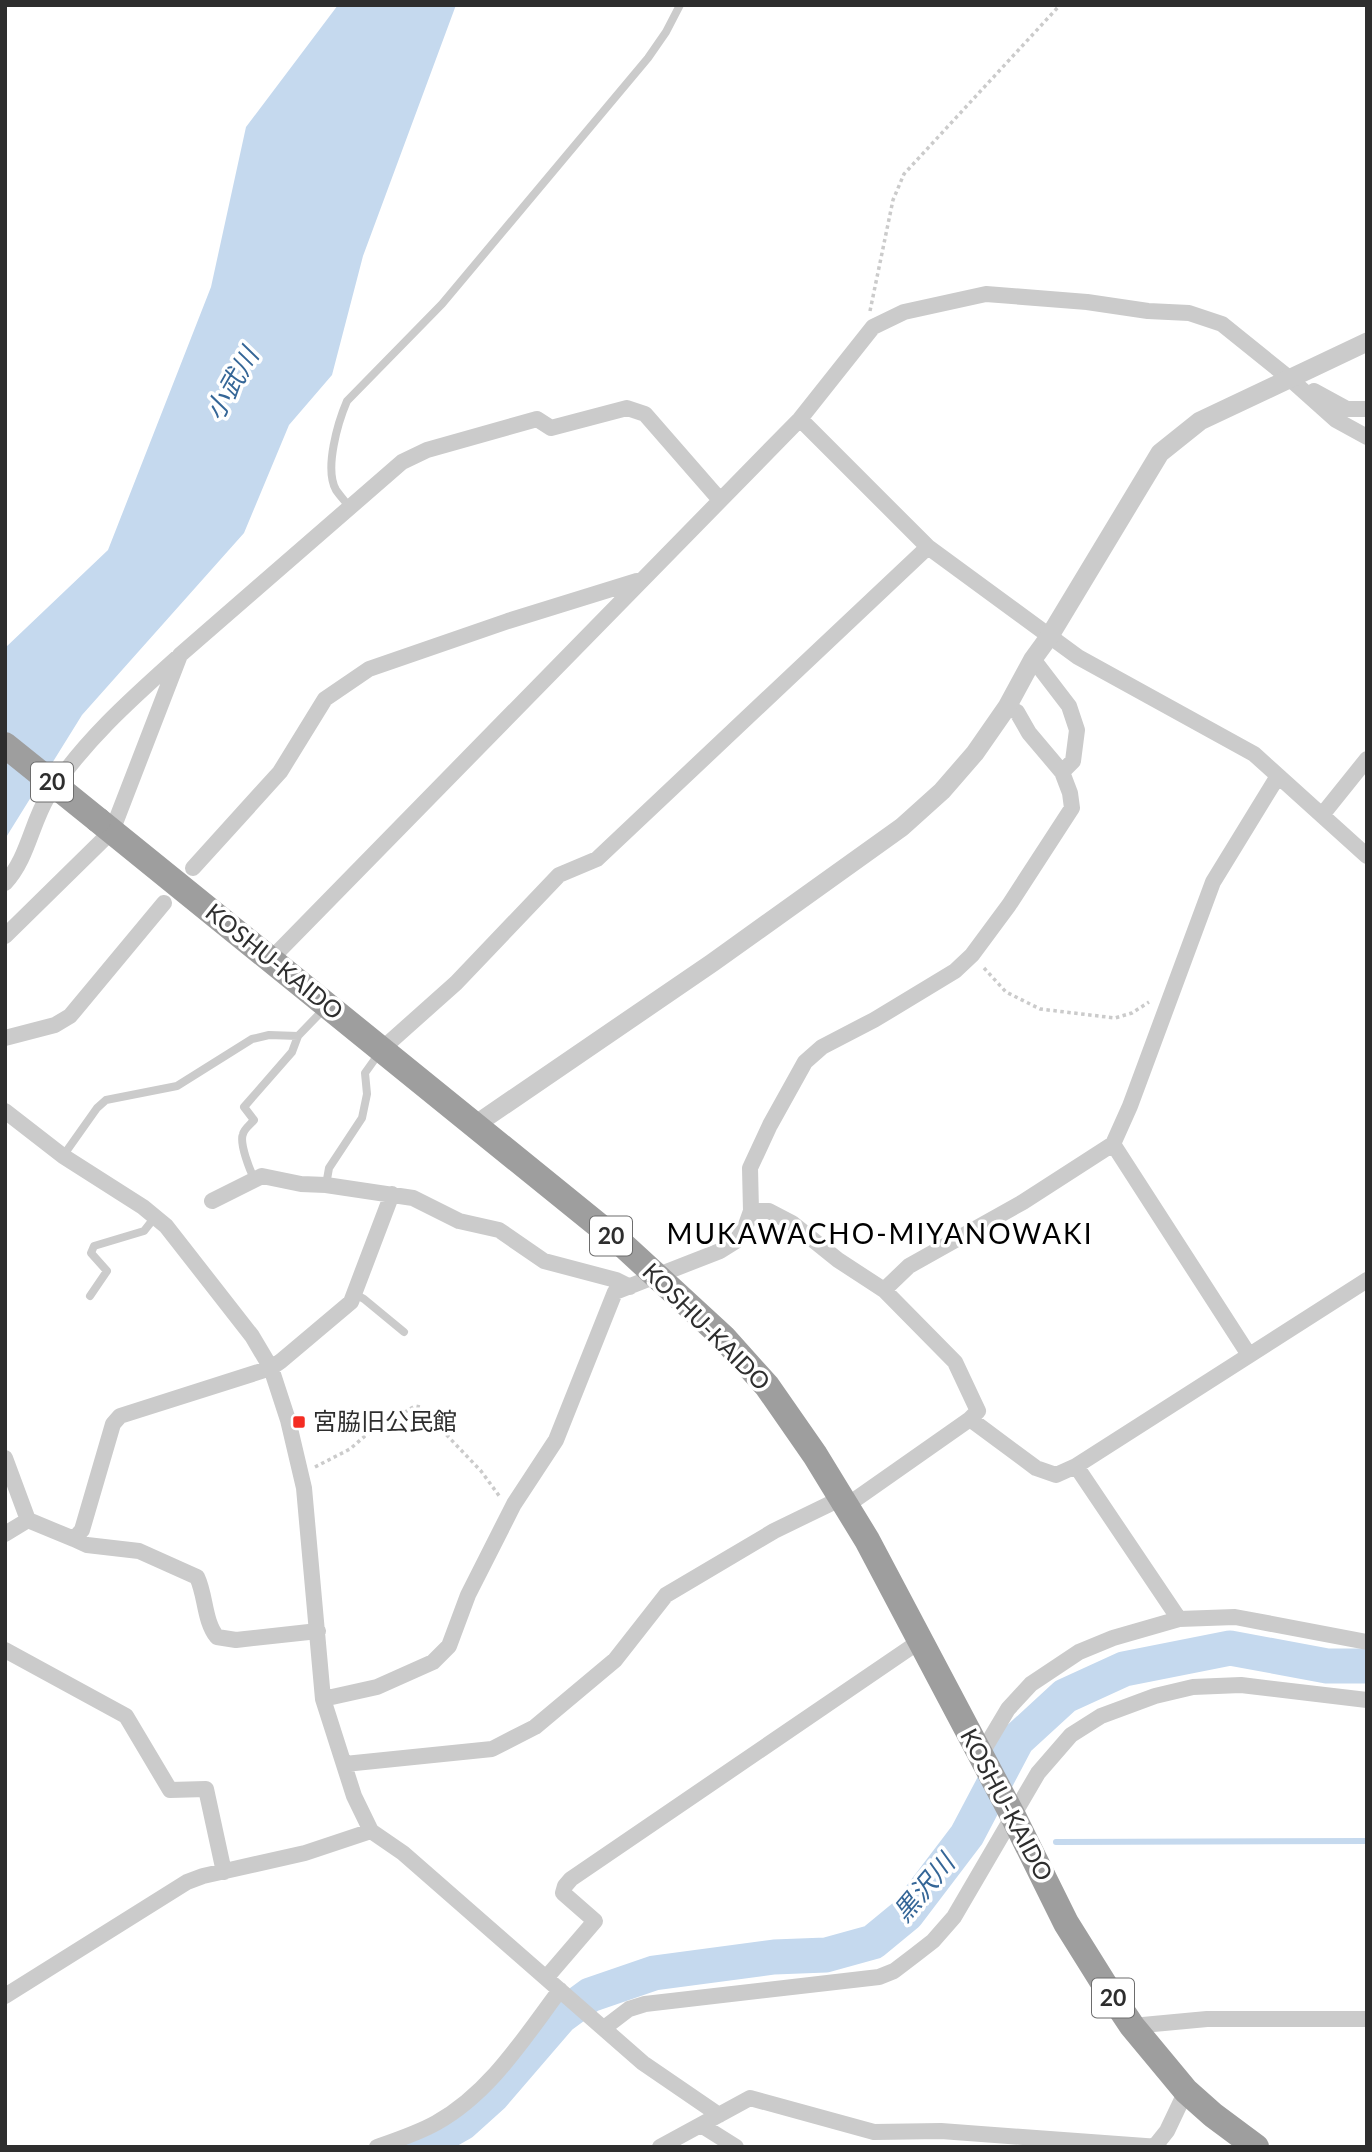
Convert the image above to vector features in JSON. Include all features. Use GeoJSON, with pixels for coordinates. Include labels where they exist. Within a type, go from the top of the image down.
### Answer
{"type":"FeatureCollection","features":[{"type":"Feature","properties":{"kind":"highway","name":"KOSHU-KAIDO"},"geometry":{"type":"LineString","coordinates":[[5,745],[658,1275],[723,1337],[767,1386],[815,1455],[867,1540],[1013,1816],[1066,1923],[1132,2026],[1186,2091],[1256,2147]]}},
{"type":"Feature","properties":{"kind":"street"},"geometry":{"type":"LineString","coordinates":[[270,960],[800,419],[873,327],[904,312],[986,294],[1189,313],[1222,324],[1336,420],[1367,437]]}},
{"type":"Feature","properties":{"kind":"street"},"geometry":{"type":"LineString","coordinates":[[475,1125],[902,827],[942,791],[975,753],[1007,706],[1032,659],[1049,637],[1160,453],[1200,421],[1367,342]]}},
{"type":"Feature","properties":{"kind":"street"},"geometry":{"type":"LineString","coordinates":[[1289,378],[1347,410],[1367,409]]}},
{"type":"Feature","properties":{"kind":"street"},"geometry":{"type":"LineString","coordinates":[[5,883],[25,853],[39,812],[62,774],[122,707],[402,462],[427,450],[537,419],[551,428],[627,408],[645,414],[720,500]]}},
{"type":"Feature","properties":{"kind":"street"},"geometry":{"type":"LineString","coordinates":[[800,419],[928,547],[1049,637],[1145,695],[1254,754],[1367,856]]}},
{"type":"Feature","properties":{"kind":"street"},"geometry":{"type":"LineString","coordinates":[[382,1049],[456,983],[559,875],[597,859],[928,547]]}},
{"type":"Feature","properties":{"kind":"street"},"geometry":{"type":"LineString","coordinates":[[193,868],[280,772],[325,699],[369,669],[508,621],[639,581]]}},
{"type":"Feature","properties":{"kind":"street"},"geometry":{"type":"LineString","coordinates":[[5,936],[105,825],[180,655]]}},
{"type":"Feature","properties":{"kind":"street"},"geometry":{"type":"LineString","coordinates":[[1032,659],[1069,706],[1077,730],[1073,761],[1062,772]]}},
{"type":"Feature","properties":{"kind":"street"},"geometry":{"type":"LineString","coordinates":[[323,1699],[377,1687],[433,1662],[449,1646],[468,1595],[512,1508],[556,1440],[615,1292],[720,1251],[736,1241],[746,1226],[751,1211],[750,1168],[805,1062],[822,1047],[874,1020],[955,971],[972,955],[1009,905],[1072,808],[1062,772],[1029,733],[1017,712],[1007,706]]}},
{"type":"Feature","properties":{"kind":"street"},"geometry":{"type":"LineString","coordinates":[[1322,815],[1367,759]]}},
{"type":"Feature","properties":{"kind":"street"},"geometry":{"type":"LineString","coordinates":[[884,1290],[909,1266],[1023,1202],[1113,1144],[1130,1106],[1213,882],[1278,776]]}},
{"type":"Feature","properties":{"kind":"street"},"geometry":{"type":"LineString","coordinates":[[5,1038],[55,1025],[70,1016],[164,903]]}},
{"type":"Feature","properties":{"kind":"street"},"geometry":{"type":"LineString","coordinates":[[5,1111],[63,1156],[166,1226],[252,1336],[271,1368],[300,1469],[323,1699],[354,1796],[371,1831],[403,1853],[643,2063],[719,2115]]}},
{"type":"Feature","properties":{"kind":"street"},"geometry":{"type":"LineString","coordinates":[[1113,1144],[1249,1356]]}},
{"type":"Feature","properties":{"kind":"street"},"geometry":{"type":"LineString","coordinates":[[212,1201],[262,1176],[302,1184],[413,1198],[459,1221],[499,1230],[544,1261],[616,1280],[630,1287]]}},
{"type":"Feature","properties":{"kind":"street"},"geometry":{"type":"LineString","coordinates":[[74,1539],[82,1530],[113,1424],[120,1416],[271,1368],[344,1308],[355,1294],[392,1194]]}},
{"type":"Feature","properties":{"kind":"street"},"geometry":{"type":"LineString","coordinates":[[345,1764],[472,1753],[492,1749],[535,1727],[615,1660],[666,1595],[774,1531],[844,1502],[970,1419],[978,1411],[954,1362],[884,1290],[838,1260],[792,1223],[769,1211],[751,1211]]}},
{"type":"Feature","properties":{"kind":"street"},"geometry":{"type":"LineString","coordinates":[[970,1419],[1036,1468],[1056,1475],[1076,1466],[1367,1280]]}},
{"type":"Feature","properties":{"kind":"street"},"geometry":{"type":"LineString","coordinates":[[5,1458],[28,1520],[87,1545],[139,1551],[197,1577],[204,1590],[210,1629],[217,1637],[236,1640],[318,1631]]}},
{"type":"Feature","properties":{"kind":"street"},"geometry":{"type":"LineString","coordinates":[[1076,1466],[1180,1619]]}},
{"type":"Feature","properties":{"kind":"street"},"geometry":{"type":"LineString","coordinates":[[5,1534],[28,1520]]}},
{"type":"Feature","properties":{"kind":"street"},"geometry":{"type":"LineString","coordinates":[[980,1756],[1008,1709],[1031,1684],[1079,1652],[1112,1638],[1180,1619],[1235,1617],[1367,1642]]}},
{"type":"Feature","properties":{"kind":"street"},"geometry":{"type":"LineString","coordinates":[[546,1978],[595,1921],[563,1893],[571,1879],[920,1641]]}},
{"type":"Feature","properties":{"kind":"street"},"geometry":{"type":"LineString","coordinates":[[5,1650],[126,1716],[170,1790],[206,1789],[224,1872]]}},
{"type":"Feature","properties":{"kind":"street"},"geometry":{"type":"LineString","coordinates":[[601,2026],[645,2004],[879,1977],[894,1971],[933,1941],[954,1917],[1038,1773],[1072,1735],[1101,1716],[1154,1696],[1193,1688],[1241,1685],[1367,1700]]}},
{"type":"Feature","properties":{"kind":"street"},"geometry":{"type":"LineString","coordinates":[[5,1996],[171,1891],[203,1876],[305,1853],[371,1831]]}},
{"type":"Feature","properties":{"kind":"street"},"geometry":{"type":"LineString","coordinates":[[377,2147],[437,2123],[470,2100],[565,1994]]}},
{"type":"Feature","properties":{"kind":"street"},"geometry":{"type":"LineString","coordinates":[[1132,2026],[1207,2019],[1367,2020]]}},
{"type":"Feature","properties":{"kind":"street"},"geometry":{"type":"LineString","coordinates":[[660,2147],[750,2098],[874,2132],[940,2132],[1157,2146],[1186,2091]]}},
{"type":"Feature","properties":{"kind":"street"},"geometry":{"type":"LineString","coordinates":[[701,2125],[736,2147]]}},
{"type":"Feature","properties":{"kind":"lane"},"geometry":{"type":"LineString","coordinates":[[350,508],[335,489],[332,477],[337,430],[347,401],[442,304],[648,58],[666,33],[680,5]]}},
{"type":"Feature","properties":{"kind":"lane"},"geometry":{"type":"LineString","coordinates":[[255,1180],[242,1142],[243,1133],[254,1120],[244,1107],[292,1052],[298,1036],[327,1006]]}},
{"type":"Feature","properties":{"kind":"lane"},"geometry":{"type":"LineString","coordinates":[[63,1156],[97,1108],[106,1100],[177,1086],[253,1039],[269,1035],[298,1036]]}},
{"type":"Feature","properties":{"kind":"lane"},"geometry":{"type":"LineString","coordinates":[[326,1185],[330,1168],[362,1118],[367,1094],[365,1073],[382,1049]]}},
{"type":"Feature","properties":{"kind":"lane"},"geometry":{"type":"LineString","coordinates":[[90,1296],[107,1271],[92,1253],[94,1247],[144,1231],[155,1217]]}},
{"type":"Feature","properties":{"kind":"lane"},"geometry":{"type":"LineString","coordinates":[[355,1294],[404,1332]]}},
{"type":"Feature","properties":{"kind":"path"},"geometry":{"type":"LineString","coordinates":[[873,327],[870,312],[893,200],[904,174],[1060,5]]}},
{"type":"Feature","properties":{"kind":"path"},"geometry":{"type":"LineString","coordinates":[[972,955],[1006,992],[1040,1009],[1115,1018],[1132,1013],[1158,997],[1171,998]]}},
{"type":"Feature","properties":{"kind":"path"},"geometry":{"type":"LineString","coordinates":[[300,1469],[319,1466],[340,1455],[365,1436],[415,1406],[420,1407],[481,1471],[504,1502],[512,1508]]}},
{"type":"Feature","properties":{"kind":"water","name":"小武川"},"geometry":{"type":"Polygon","coordinates":[[[338,5],[456,5],[363,256],[332,375],[289,425],[244,533],[82,715],[5,839],[5,648],[108,550],[211,287],[246,127],[338,5]]]}},
{"type":"Feature","properties":{"kind":"waterway","name":"黒沢川"},"geometry":{"type":"LineString","coordinates":[[420,2147],[462,2123],[492,2096],[560,2017],[590,1995],[654,1973],[774,1957],[826,1955],[873,1942],[907,1914],[967,1835],[1017,1740],[1065,1696],[1124,1669],[1230,1648],[1327,1666],[1367,1666]]}},
{"type":"Feature","properties":{"kind":"waterway"},"geometry":{"type":"LineString","coordinates":[[967,1835],[981,1836]]}},
{"type":"Feature","properties":{"kind":"waterway"},"geometry":{"type":"LineString","coordinates":[[1056,1842],[1367,1841]]}},
{"type":"Feature","properties":{"kind":"place","name":"宮脇旧公民館"},"geometry":{"type":"Point","coordinates":[299,1422]}},
{"type":"Feature","properties":{"kind":"district","name":"MUKAWACHO-MIYANOWAKI"},"geometry":{"type":"Point","coordinates":[880,1234]}}]}
